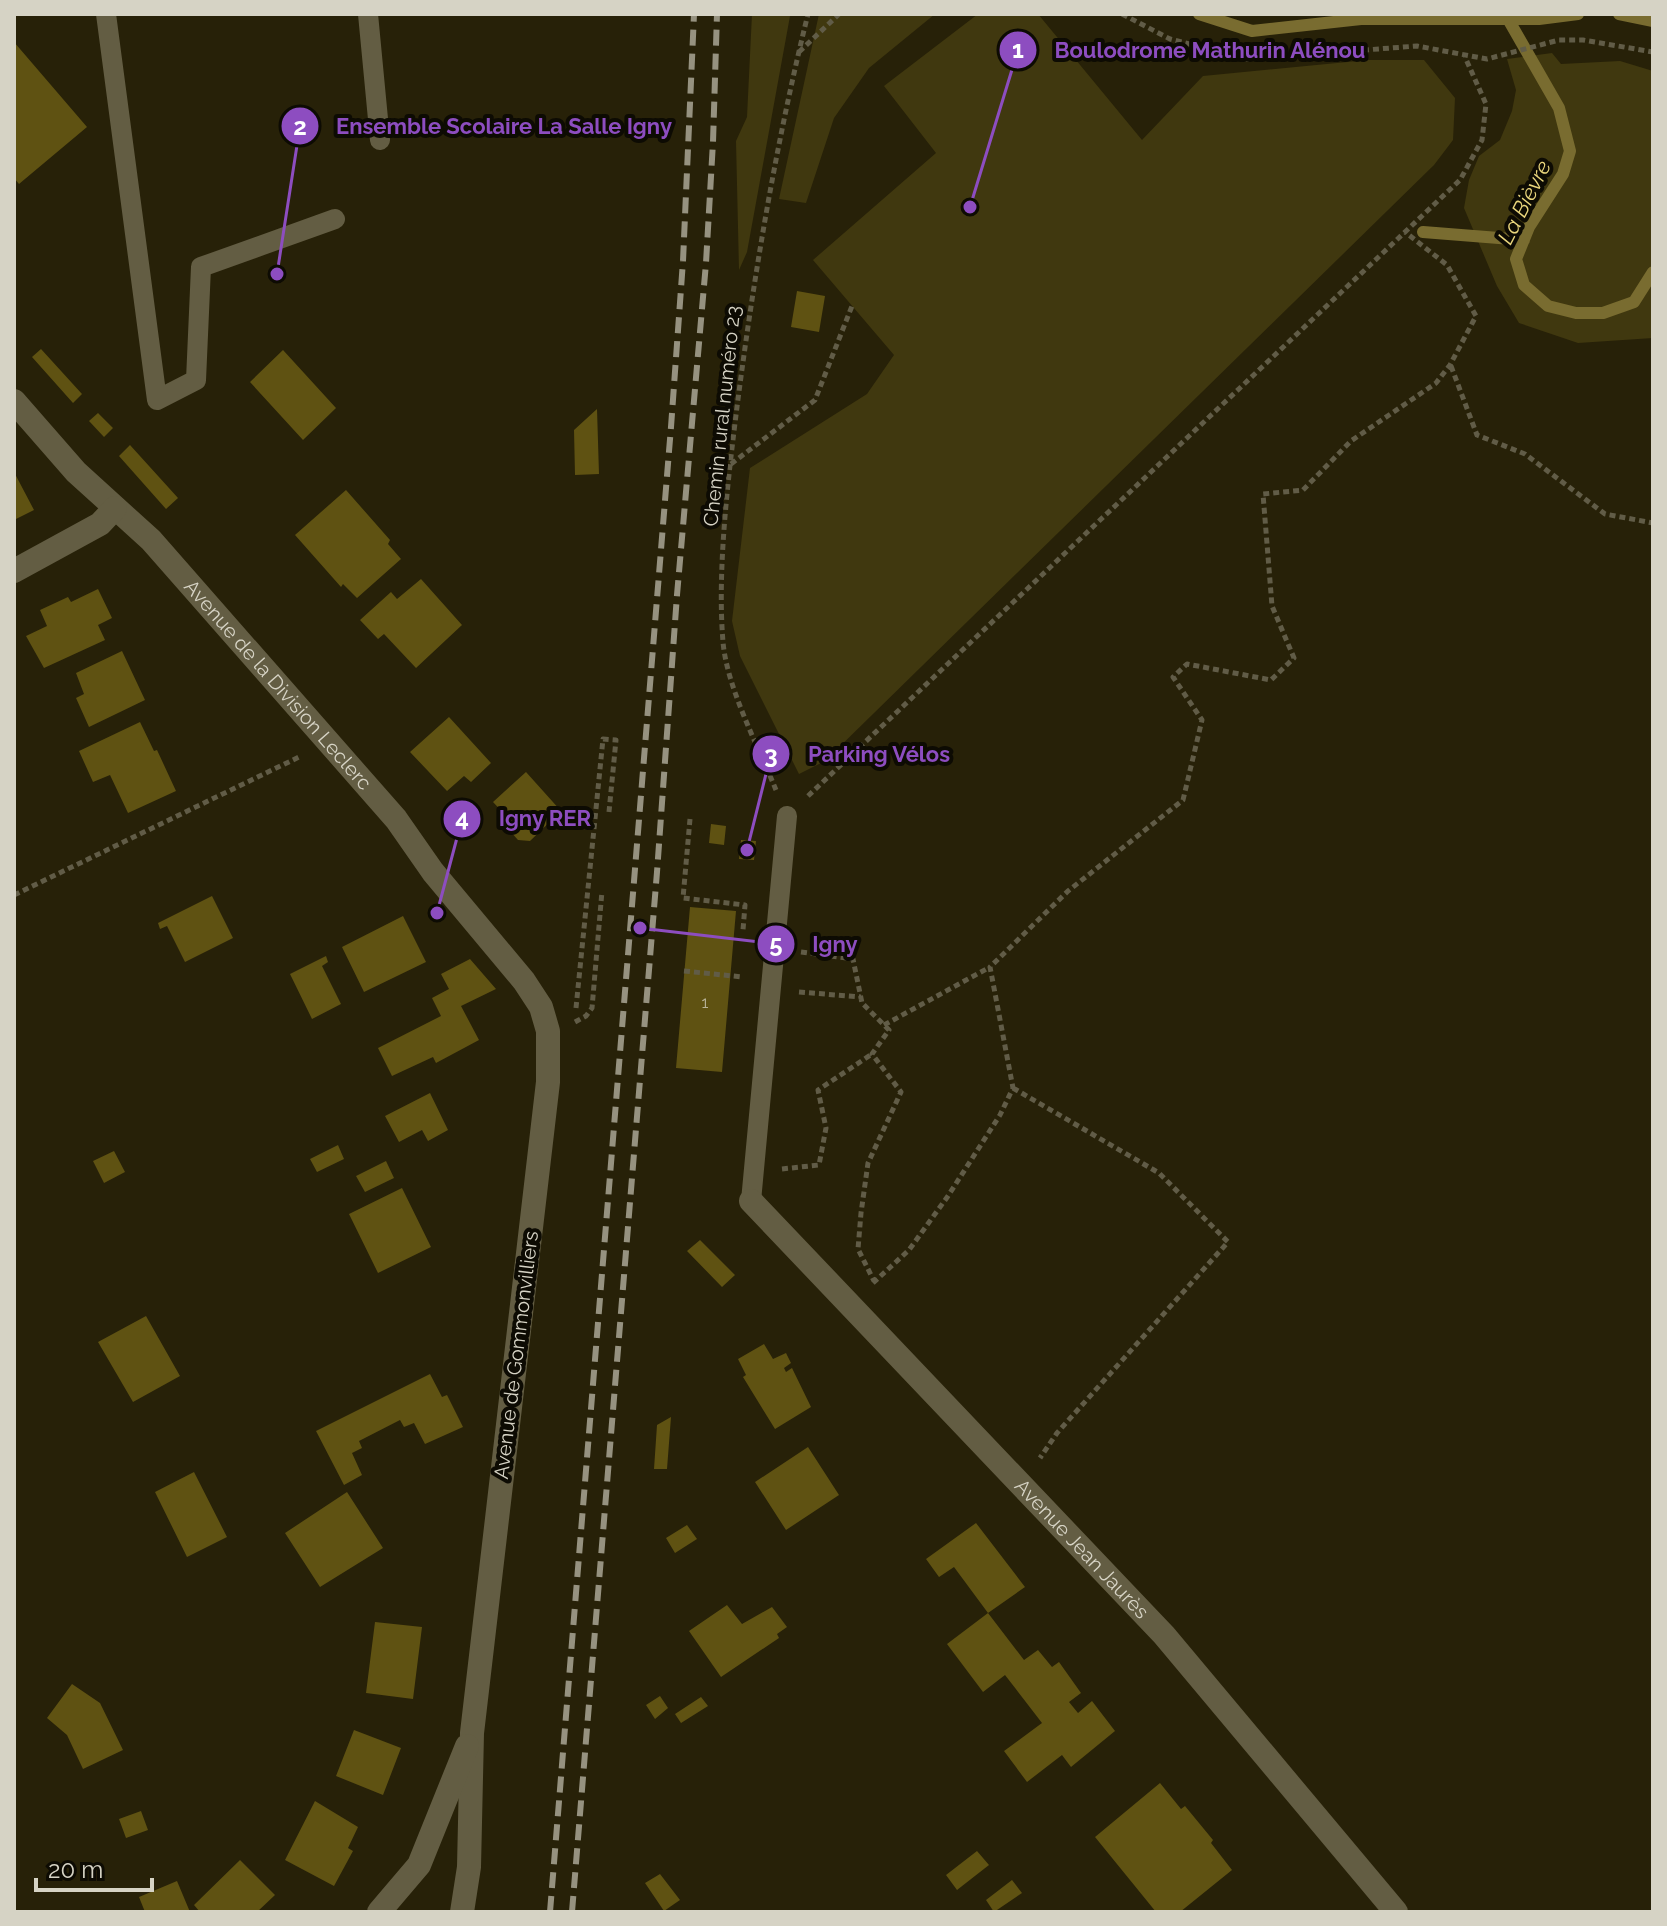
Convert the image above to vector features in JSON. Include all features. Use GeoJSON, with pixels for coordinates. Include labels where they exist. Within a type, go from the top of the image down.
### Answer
{"type":"FeatureCollection","features":[{"type":"Feature","properties":{"kind":"street","name":"Avenue de la Division Leclerc"},"geometry":{"type":"LineString","coordinates":[[14,401],[76,472],[151,540],[396,819],[433,872],[524,981]]}},
{"type":"Feature","properties":{"kind":"street"},"geometry":{"type":"LineString","coordinates":[[14,571],[100,524],[115,508]]}},
{"type":"Feature","properties":{"kind":"street","name":"Avenue de Gommonvilliers"},"geometry":{"type":"LineString","coordinates":[[462,1912],[469,1867],[472,1733],[548,1082],[548,1031],[541,1007],[524,981]]}},
{"type":"Feature","properties":{"kind":"street","name":"Avenue Jean Jaurès"},"geometry":{"type":"LineString","coordinates":[[751,1201],[1164,1635],[1396,1912]]}},
{"type":"Feature","properties":{"kind":"street","name":"Avenue de Gommonvilliers"},"geometry":{"type":"LineString","coordinates":[[379,1912],[419,1865],[472,1733]]}},
{"type":"Feature","properties":{"kind":"lane"},"geometry":{"type":"LineString","coordinates":[[106,14],[157,400],[196,380],[201,267],[335,219]]}},
{"type":"Feature","properties":{"kind":"lane"},"geometry":{"type":"LineString","coordinates":[[368,14],[380,140]]}},
{"type":"Feature","properties":{"kind":"lane"},"geometry":{"type":"LineString","coordinates":[[751,1201],[787,816]]}},
{"type":"Feature","properties":{"kind":"path","name":"Chemin rural numéro 23"},"geometry":{"type":"LineString","coordinates":[[787,816],[730,676],[723,643],[723,580],[730,465],[752,286],[808,14]]}},
{"type":"Feature","properties":{"kind":"path"},"geometry":{"type":"LineString","coordinates":[[798,53],[839,14]]}},
{"type":"Feature","properties":{"kind":"path"},"geometry":{"type":"LineString","coordinates":[[1122,14],[1170,39],[1247,59],[1417,46],[1487,59],[1559,40],[1583,40],[1653,52]]}},
{"type":"Feature","properties":{"kind":"path"},"geometry":{"type":"LineString","coordinates":[[787,816],[1460,180],[1482,140],[1486,104],[1465,57]]}},
{"type":"Feature","properties":{"kind":"path"},"geometry":{"type":"LineString","coordinates":[[884,1025],[990,967],[1068,891],[1183,800],[1202,720],[1173,677],[1187,664],[1271,680],[1294,658],[1272,606],[1263,494],[1303,490],[1351,441],[1436,383],[1450,365],[1476,316],[1447,265],[1405,232]]}},
{"type":"Feature","properties":{"kind":"path"},"geometry":{"type":"LineString","coordinates":[[730,465],[815,400],[852,306]]}},
{"type":"Feature","properties":{"kind":"path"},"geometry":{"type":"LineString","coordinates":[[1450,365],[1477,435],[1525,454],[1605,514],[1653,523]]}},
{"type":"Feature","properties":{"kind":"path"},"geometry":{"type":"LineString","coordinates":[[574,1023],[590,890],[603,739],[616,740],[609,812]]}},
{"type":"Feature","properties":{"kind":"path"},"geometry":{"type":"LineString","coordinates":[[14,895],[329,743]]}},
{"type":"Feature","properties":{"kind":"path"},"geometry":{"type":"LineString","coordinates":[[690,819],[683,898],[745,905],[742,938]]}},
{"type":"Feature","properties":{"kind":"path"},"geometry":{"type":"LineString","coordinates":[[586,1016],[592,1008],[602,891]]}},
{"type":"Feature","properties":{"kind":"path"},"geometry":{"type":"LineString","coordinates":[[753,1173],[819,1165],[826,1128],[818,1090],[872,1054],[889,1030],[862,1003],[853,959],[774,948]]}},
{"type":"Feature","properties":{"kind":"path"},"geometry":{"type":"LineString","coordinates":[[851,1305],[909,1250],[1000,1115],[1013,1088],[990,967]]}},
{"type":"Feature","properties":{"kind":"path"},"geometry":{"type":"LineString","coordinates":[[684,971],[730,975]]}},
{"type":"Feature","properties":{"kind":"path"},"geometry":{"type":"LineString","coordinates":[[770,990],[861,997]]}},
{"type":"Feature","properties":{"kind":"path"},"geometry":{"type":"LineString","coordinates":[[872,1054],[901,1092],[868,1163],[864,1188],[858,1249],[875,1282]]}},
{"type":"Feature","properties":{"kind":"path"},"geometry":{"type":"LineString","coordinates":[[1013,1088],[1159,1173],[1228,1242],[1057,1433],[1021,1485]]}},
{"type":"Feature","properties":{"kind":"shaded area"},"geometry":{"type":"Polygon","coordinates":[[[752,14],[793,14],[790,16],[747,252],[739,270],[736,141],[747,117],[752,14]]]}},
{"type":"Feature","properties":{"kind":"shaded area"},"geometry":{"type":"Polygon","coordinates":[[[819,14],[935,14],[869,68],[834,118],[806,203],[779,199],[819,14]]]}},
{"type":"Feature","properties":{"kind":"shaded area"},"geometry":{"type":"Polygon","coordinates":[[[978,14],[1038,14],[1142,140],[1203,76],[1368,60],[1424,60],[1455,98],[1453,140],[1434,165],[825,761],[799,774],[740,656],[732,621],[750,468],[867,394],[894,355],[813,260],[936,153],[884,86],[978,14]]]}},
{"type":"Feature","properties":{"kind":"shaded area"},"geometry":{"type":"Polygon","coordinates":[[[1552,53],[1561,64],[1620,61],[1653,71],[1653,338],[1578,343],[1519,323],[1497,286],[1464,208],[1469,180],[1479,156],[1500,140],[1512,111],[1516,90],[1507,59],[1552,53]]]}},
{"type":"Feature","properties":{"kind":"building"},"geometry":{"type":"Polygon","coordinates":[[[14,42],[87,127],[19,184],[14,178],[14,42]]]}},
{"type":"Feature","properties":{"kind":"building"},"geometry":{"type":"Polygon","coordinates":[[[797,291],[825,296],[819,332],[791,327],[797,291]]]}},
{"type":"Feature","properties":{"kind":"building"},"geometry":{"type":"Polygon","coordinates":[[[41,349],[82,394],[73,403],[32,357],[41,349]]]}},
{"type":"Feature","properties":{"kind":"building"},"geometry":{"type":"Polygon","coordinates":[[[283,350],[336,408],[303,440],[250,382],[283,350]]]}},
{"type":"Feature","properties":{"kind":"building"},"geometry":{"type":"Polygon","coordinates":[[[597,409],[599,474],[575,475],[574,430],[597,409]]]}},
{"type":"Feature","properties":{"kind":"building"},"geometry":{"type":"Polygon","coordinates":[[[98,413],[113,428],[104,437],[89,421],[98,413]]]}},
{"type":"Feature","properties":{"kind":"building"},"geometry":{"type":"Polygon","coordinates":[[[130,445],[178,498],[166,509],[119,456],[130,445]]]}},
{"type":"Feature","properties":{"kind":"building"},"geometry":{"type":"Polygon","coordinates":[[[14,472],[34,510],[14,520],[14,472]]]}},
{"type":"Feature","properties":{"kind":"building"},"geometry":{"type":"Polygon","coordinates":[[[346,490],[390,540],[388,544],[401,559],[357,598],[343,584],[341,587],[295,535],[346,490]]]}},
{"type":"Feature","properties":{"kind":"building"},"geometry":{"type":"Polygon","coordinates":[[[421,579],[462,625],[416,668],[384,634],[378,639],[360,620],[391,592],[397,599],[421,579]]]}},
{"type":"Feature","properties":{"kind":"building"},"geometry":{"type":"Polygon","coordinates":[[[98,589],[112,618],[98,625],[105,640],[44,668],[26,636],[47,626],[40,610],[68,597],[71,602],[98,589]]]}},
{"type":"Feature","properties":{"kind":"building"},"geometry":{"type":"Polygon","coordinates":[[[122,651],[145,700],[89,727],[76,698],[84,694],[76,673],[122,651]]]}},
{"type":"Feature","properties":{"kind":"building"},"geometry":{"type":"Polygon","coordinates":[[[449,717],[491,763],[471,782],[464,776],[447,791],[410,752],[449,717]]]}},
{"type":"Feature","properties":{"kind":"building"},"geometry":{"type":"Polygon","coordinates":[[[140,722],[176,791],[128,813],[110,775],[93,782],[79,751],[140,722]]]}},
{"type":"Feature","properties":{"kind":"building"},"geometry":{"type":"Polygon","coordinates":[[[526,772],[561,811],[530,841],[518,840],[510,831],[512,822],[493,802],[526,772]]]}},
{"type":"Feature","properties":{"kind":"building"},"geometry":{"type":"Polygon","coordinates":[[[711,824],[726,826],[724,845],[709,843],[711,824]]]}},
{"type":"Feature","properties":{"kind":"building"},"geometry":{"type":"Polygon","coordinates":[[[741,840],[756,841],[754,860],[739,859],[741,840]]]}},
{"type":"Feature","properties":{"kind":"building"},"geometry":{"type":"Polygon","coordinates":[[[212,896],[233,938],[185,962],[167,926],[160,929],[158,923],[212,896]]]}},
{"type":"Feature","properties":{"kind":"building"},"geometry":{"type":"Polygon","coordinates":[[[690,907],[736,911],[722,1072],[676,1068],[690,907]]]}},
{"type":"Feature","properties":{"kind":"building"},"geometry":{"type":"Polygon","coordinates":[[[403,916],[426,962],[364,992],[342,947],[403,916]]]}},
{"type":"Feature","properties":{"kind":"building"},"geometry":{"type":"Polygon","coordinates":[[[326,956],[328,962],[322,966],[341,1004],[312,1019],[290,974],[326,956]]]}},
{"type":"Feature","properties":{"kind":"building"},"geometry":{"type":"Polygon","coordinates":[[[470,959],[496,989],[461,1006],[479,1040],[436,1063],[433,1057],[392,1076],[378,1048],[441,1016],[432,998],[449,989],[441,974],[470,959]]]}},
{"type":"Feature","properties":{"kind":"building"},"geometry":{"type":"Polygon","coordinates":[[[430,1093],[448,1130],[428,1141],[422,1130],[399,1142],[385,1116],[430,1093]]]}},
{"type":"Feature","properties":{"kind":"building"},"geometry":{"type":"Polygon","coordinates":[[[338,1145],[344,1159],[317,1172],[310,1159],[338,1145]]]}},
{"type":"Feature","properties":{"kind":"building"},"geometry":{"type":"Polygon","coordinates":[[[114,1151],[125,1172],[104,1183],[93,1161],[114,1151]]]}},
{"type":"Feature","properties":{"kind":"building"},"geometry":{"type":"Polygon","coordinates":[[[386,1161],[394,1178],[365,1192],[356,1176],[386,1161]]]}},
{"type":"Feature","properties":{"kind":"building"},"geometry":{"type":"Polygon","coordinates":[[[402,1188],[431,1247],[378,1273],[349,1214],[402,1188]]]}},
{"type":"Feature","properties":{"kind":"building"},"geometry":{"type":"Polygon","coordinates":[[[700,1240],[735,1275],[722,1287],[687,1251],[700,1240]]]}},
{"type":"Feature","properties":{"kind":"building"},"geometry":{"type":"Polygon","coordinates":[[[146,1316],[180,1376],[133,1402],[98,1342],[146,1316]]]}},
{"type":"Feature","properties":{"kind":"building"},"geometry":{"type":"Polygon","coordinates":[[[764,1344],[773,1359],[786,1353],[791,1363],[784,1368],[786,1372],[792,1368],[811,1407],[775,1429],[743,1377],[746,1375],[738,1359],[764,1344]]]}},
{"type":"Feature","properties":{"kind":"building"},"geometry":{"type":"Polygon","coordinates":[[[430,1374],[442,1397],[447,1395],[463,1427],[425,1444],[414,1423],[404,1427],[400,1420],[359,1441],[362,1448],[352,1453],[362,1475],[344,1485],[316,1431],[430,1374]]]}},
{"type":"Feature","properties":{"kind":"building"},"geometry":{"type":"Polygon","coordinates":[[[671,1417],[667,1469],[654,1469],[657,1425],[671,1417]]]}},
{"type":"Feature","properties":{"kind":"building"},"geometry":{"type":"Polygon","coordinates":[[[808,1447],[839,1495],[786,1530],[755,1482],[808,1447]]]}},
{"type":"Feature","properties":{"kind":"building"},"geometry":{"type":"Polygon","coordinates":[[[194,1472],[227,1537],[187,1557],[155,1492],[194,1472]]]}},
{"type":"Feature","properties":{"kind":"building"},"geometry":{"type":"Polygon","coordinates":[[[347,1492],[383,1548],[320,1587],[285,1533],[347,1492]]]}},
{"type":"Feature","properties":{"kind":"building"},"geometry":{"type":"Polygon","coordinates":[[[976,1523],[1025,1587],[988,1613],[954,1567],[939,1577],[926,1559],[976,1523]]]}},
{"type":"Feature","properties":{"kind":"building"},"geometry":{"type":"Polygon","coordinates":[[[687,1525],[697,1539],[675,1553],[666,1538],[687,1525]]]}},
{"type":"Feature","properties":{"kind":"building"},"geometry":{"type":"Polygon","coordinates":[[[727,1605],[742,1624],[772,1607],[787,1627],[777,1634],[779,1638],[721,1677],[689,1631],[727,1605]]]}},
{"type":"Feature","properties":{"kind":"building"},"geometry":{"type":"Polygon","coordinates":[[[988,1613],[1024,1660],[1038,1650],[1052,1667],[1059,1662],[1081,1693],[1069,1702],[1078,1713],[1092,1701],[1115,1731],[1071,1767],[1062,1755],[1027,1782],[1004,1751],[1042,1723],[1005,1675],[983,1692],[947,1644],[988,1613]]]}},
{"type":"Feature","properties":{"kind":"building"},"geometry":{"type":"Polygon","coordinates":[[[375,1622],[422,1627],[413,1699],[366,1693],[375,1622]]]}},
{"type":"Feature","properties":{"kind":"building"},"geometry":{"type":"Polygon","coordinates":[[[72,1684],[100,1703],[123,1750],[83,1769],[67,1735],[47,1718],[72,1684]]]}},
{"type":"Feature","properties":{"kind":"building"},"geometry":{"type":"Polygon","coordinates":[[[660,1696],[668,1708],[655,1719],[646,1705],[660,1696]]]}},
{"type":"Feature","properties":{"kind":"building"},"geometry":{"type":"Polygon","coordinates":[[[701,1697],[708,1706],[681,1723],[675,1714],[701,1697]]]}},
{"type":"Feature","properties":{"kind":"building"},"geometry":{"type":"Polygon","coordinates":[[[354,1730],[401,1748],[383,1795],[336,1776],[354,1730]]]}},
{"type":"Feature","properties":{"kind":"building"},"geometry":{"type":"Polygon","coordinates":[[[1160,1783],[1181,1809],[1185,1806],[1213,1840],[1211,1843],[1232,1870],[1180,1912],[1156,1912],[1095,1837],[1160,1783]]]}},
{"type":"Feature","properties":{"kind":"building"},"geometry":{"type":"Polygon","coordinates":[[[315,1801],[358,1827],[348,1848],[353,1851],[334,1886],[285,1860],[315,1801]]]}},
{"type":"Feature","properties":{"kind":"building"},"geometry":{"type":"Polygon","coordinates":[[[141,1811],[148,1830],[126,1838],[119,1819],[141,1811]]]}},
{"type":"Feature","properties":{"kind":"building"},"geometry":{"type":"Polygon","coordinates":[[[977,1851],[989,1865],[957,1890],[946,1875],[977,1851]]]}},
{"type":"Feature","properties":{"kind":"building"},"geometry":{"type":"Polygon","coordinates":[[[240,1860],[275,1895],[257,1912],[200,1912],[194,1905],[240,1860]]]}},
{"type":"Feature","properties":{"kind":"building"},"geometry":{"type":"Polygon","coordinates":[[[660,1874],[680,1900],[664,1911],[645,1883],[660,1874]]]}},
{"type":"Feature","properties":{"kind":"building"},"geometry":{"type":"Polygon","coordinates":[[[1012,1880],[1022,1893],[994,1912],[986,1900],[1012,1880]]]}},
{"type":"Feature","properties":{"kind":"building"},"geometry":{"type":"Polygon","coordinates":[[[177,1881],[190,1912],[145,1912],[139,1897],[177,1881]]]}},
{"type":"Feature","properties":{"kind":"waterway","name":"La Bièvre"},"geometry":{"type":"LineString","coordinates":[[1199,14],[1252,31],[1361,19],[1508,19],[1559,108],[1570,151],[1563,174],[1529,227],[1516,259],[1524,285],[1548,306],[1576,313],[1603,313],[1634,302],[1653,272]]}},
{"type":"Feature","properties":{"kind":"waterway"},"geometry":{"type":"LineString","coordinates":[[1508,19],[1578,14]]}},
{"type":"Feature","properties":{"kind":"waterway"},"geometry":{"type":"LineString","coordinates":[[1619,14],[1653,21]]}},
{"type":"Feature","properties":{"kind":"waterway"},"geometry":{"type":"LineString","coordinates":[[1423,232],[1524,240]]}},
{"type":"Feature","properties":{"kind":"railway"},"geometry":{"type":"LineString","coordinates":[[550,1912],[671,427],[683,261],[694,14]]}},
{"type":"Feature","properties":{"kind":"railway"},"geometry":{"type":"LineString","coordinates":[[572,1912],[706,263],[717,14]]}},
{"type":"Feature","properties":{"kind":"place","name":"Boulodrome Mathurin Alénou"},"geometry":{"type":"Point","coordinates":[970,207]}},
{"type":"Feature","properties":{"kind":"place","name":"Ensemble Scolaire La Salle Igny"},"geometry":{"type":"Point","coordinates":[277,274]}},
{"type":"Feature","properties":{"kind":"place","name":"Parking Vélos"},"geometry":{"type":"Point","coordinates":[747,850]}},
{"type":"Feature","properties":{"kind":"place","name":"Igny RER"},"geometry":{"type":"Point","coordinates":[437,913]}},
{"type":"Feature","properties":{"kind":"place","name":"Igny"},"geometry":{"type":"Point","coordinates":[640,928]}}]}
